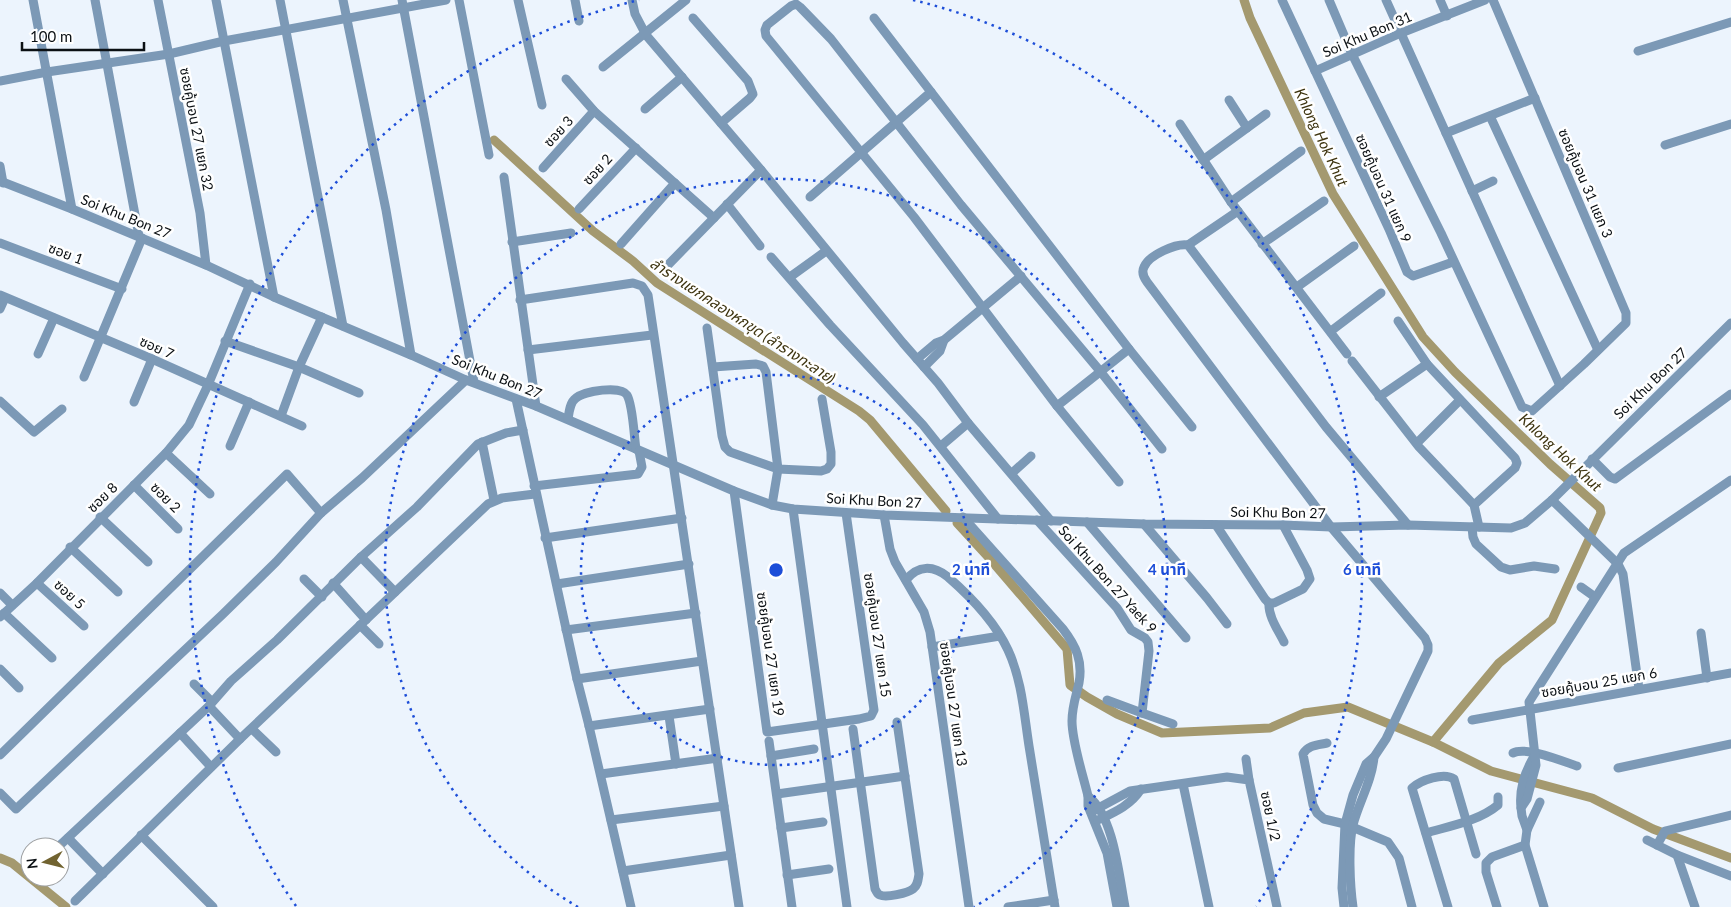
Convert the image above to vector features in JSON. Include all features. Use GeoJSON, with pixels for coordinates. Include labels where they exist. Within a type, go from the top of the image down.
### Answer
{"type":"FeatureCollection","features":[{"type":"Feature","properties":{"kind":"street"},"geometry":{"type":"LineString","coordinates":[[33,0],[72,209]]}},
{"type":"Feature","properties":{"kind":"street"},"geometry":{"type":"LineString","coordinates":[[84,377],[122,290],[140,237],[95,0]]}},
{"type":"Feature","properties":{"kind":"street","name":"ซอยคู้บอน 27 แยก 32"},"geometry":{"type":"LineString","coordinates":[[158,0],[200,213],[206,265]]}},
{"type":"Feature","properties":{"kind":"street"},"geometry":{"type":"LineString","coordinates":[[216,0],[274,297]]}},
{"type":"Feature","properties":{"kind":"street"},"geometry":{"type":"LineString","coordinates":[[280,0],[343,326]]}},
{"type":"Feature","properties":{"kind":"street"},"geometry":{"type":"LineString","coordinates":[[343,0],[386,210],[411,355]]}},
{"type":"Feature","properties":{"kind":"street"},"geometry":{"type":"LineString","coordinates":[[0,81],[108,62],[169,54],[286,31],[402,4],[446,0]]}},
{"type":"Feature","properties":{"kind":"street"},"geometry":{"type":"LineString","coordinates":[[459,0],[489,155]]}},
{"type":"Feature","properties":{"kind":"street"},"geometry":{"type":"LineString","coordinates":[[518,0],[542,105]]}},
{"type":"Feature","properties":{"kind":"street"},"geometry":{"type":"LineString","coordinates":[[575,0],[579,21]]}},
{"type":"Feature","properties":{"kind":"street"},"geometry":{"type":"LineString","coordinates":[[632,0],[635,14],[646,34],[1051,521]]}},
{"type":"Feature","properties":{"kind":"street"},"geometry":{"type":"LineString","coordinates":[[603,67],[686,0]]}},
{"type":"Feature","properties":{"kind":"street"},"geometry":{"type":"LineString","coordinates":[[1282,0],[1315,71]]}},
{"type":"Feature","properties":{"kind":"street"},"geometry":{"type":"LineString","coordinates":[[1329,0],[1352,54],[1453,262]]}},
{"type":"Feature","properties":{"kind":"street"},"geometry":{"type":"LineString","coordinates":[[1386,0],[1560,386]]}},
{"type":"Feature","properties":{"kind":"street"},"geometry":{"type":"LineString","coordinates":[[1440,0],[1447,16]]}},
{"type":"Feature","properties":{"kind":"street","name":"Soi Khu Bon 31"},"geometry":{"type":"LineString","coordinates":[[1315,71],[1401,33],[1485,0]]}},
{"type":"Feature","properties":{"kind":"street","name":"ซอยคู้บอน 31 แยก 3"},"geometry":{"type":"LineString","coordinates":[[1453,262],[1522,406],[1532,411],[1626,323],[1626,313],[1493,0]]}},
{"type":"Feature","properties":{"kind":"street"},"geometry":{"type":"LineString","coordinates":[[0,793],[16,809],[224,614],[322,514],[470,381],[402,4]]}},
{"type":"Feature","properties":{"kind":"street"},"geometry":{"type":"LineString","coordinates":[[1119,482],[1057,406],[914,217],[766,36],[765,30],[767,25],[793,4],[798,5],[831,39],[961,206],[1021,276],[1162,449]]}},
{"type":"Feature","properties":{"kind":"street"},"geometry":{"type":"LineString","coordinates":[[693,18],[748,81],[753,91],[750,98],[721,123]]}},
{"type":"Feature","properties":{"kind":"street"},"geometry":{"type":"LineString","coordinates":[[874,18],[1129,349],[1192,427]]}},
{"type":"Feature","properties":{"kind":"street"},"geometry":{"type":"LineString","coordinates":[[1638,52],[1731,22]]}},
{"type":"Feature","properties":{"kind":"street","name":"ซอยคู้บอน 31 แยก 9"},"geometry":{"type":"LineString","coordinates":[[1315,71],[1389,229],[1407,272],[1412,276],[1453,262]]}},
{"type":"Feature","properties":{"kind":"street"},"geometry":{"type":"LineString","coordinates":[[645,109],[682,77]]}},
{"type":"Feature","properties":{"kind":"street"},"geometry":{"type":"LineString","coordinates":[[566,79],[594,111],[714,218]]}},
{"type":"Feature","properties":{"kind":"street"},"geometry":{"type":"LineString","coordinates":[[810,197],[931,92]]}},
{"type":"Feature","properties":{"kind":"street"},"geometry":{"type":"LineString","coordinates":[[1446,133],[1534,98]]}},
{"type":"Feature","properties":{"kind":"street"},"geometry":{"type":"LineString","coordinates":[[1229,100],[1247,128]]}},
{"type":"Feature","properties":{"kind":"street","name":"ซอย 3"},"geometry":{"type":"LineString","coordinates":[[543,168],[594,111]]}},
{"type":"Feature","properties":{"kind":"street"},"geometry":{"type":"LineString","coordinates":[[1203,160],[1266,114]]}},
{"type":"Feature","properties":{"kind":"street"},"geometry":{"type":"LineString","coordinates":[[1490,116],[1598,350]]}},
{"type":"Feature","properties":{"kind":"street"},"geometry":{"type":"LineString","coordinates":[[1180,124],[1231,202],[1331,331],[1379,397],[1417,443],[1474,505],[1476,527],[1473,537],[1476,544],[1500,567],[1510,570],[1534,566],[1555,570]]}},
{"type":"Feature","properties":{"kind":"street"},"geometry":{"type":"LineString","coordinates":[[1664,145],[1731,124]]}},
{"type":"Feature","properties":{"kind":"street","name":"ซอย 2"},"geometry":{"type":"LineString","coordinates":[[579,210],[636,148]]}},
{"type":"Feature","properties":{"kind":"street"},"geometry":{"type":"LineString","coordinates":[[1231,202],[1301,151]]}},
{"type":"Feature","properties":{"kind":"street"},"geometry":{"type":"LineString","coordinates":[[0,166],[2,182]]}},
{"type":"Feature","properties":{"kind":"street"},"geometry":{"type":"LineString","coordinates":[[664,269],[761,170]]}},
{"type":"Feature","properties":{"kind":"street"},"geometry":{"type":"LineString","coordinates":[[504,177],[536,406]]}},
{"type":"Feature","properties":{"kind":"street"},"geometry":{"type":"LineString","coordinates":[[1472,191],[1493,181]]}},
{"type":"Feature","properties":{"kind":"street","name":"Soi Khu Bon 27"},"geometry":{"type":"LineString","coordinates":[[2,182],[140,237],[470,381],[568,419],[734,491],[772,505],[793,509],[884,515],[1144,524],[1283,524],[1331,527],[1408,524],[1512,528],[1525,523],[1552,500],[1575,475],[1731,323]]}},
{"type":"Feature","properties":{"kind":"street"},"geometry":{"type":"LineString","coordinates":[[621,244],[675,183]]}},
{"type":"Feature","properties":{"kind":"street"},"geometry":{"type":"LineString","coordinates":[[1262,244],[1324,201]]}},
{"type":"Feature","properties":{"kind":"street"},"geometry":{"type":"LineString","coordinates":[[727,204],[760,246]]}},
{"type":"Feature","properties":{"kind":"street"},"geometry":{"type":"LineString","coordinates":[[1238,211],[1188,245],[1181,244],[1162,251],[1143,268],[1143,276],[1331,527],[1425,638],[1428,645],[1428,651],[1394,724],[1374,758],[1366,764],[1353,795],[1349,826],[1347,894],[1344,907]]}},
{"type":"Feature","properties":{"kind":"street"},"geometry":{"type":"LineString","coordinates":[[512,242],[571,234]]}},
{"type":"Feature","properties":{"kind":"street","name":"ซอย 1"},"geometry":{"type":"LineString","coordinates":[[0,243],[122,290]]}},
{"type":"Feature","properties":{"kind":"street"},"geometry":{"type":"LineString","coordinates":[[1188,245],[1326,427],[1408,524]]}},
{"type":"Feature","properties":{"kind":"street"},"geometry":{"type":"LineString","coordinates":[[1297,288],[1354,246]]}},
{"type":"Feature","properties":{"kind":"street"},"geometry":{"type":"LineString","coordinates":[[790,278],[826,251]]}},
{"type":"Feature","properties":{"kind":"street"},"geometry":{"type":"LineString","coordinates":[[771,257],[830,325],[923,425],[998,518]]}},
{"type":"Feature","properties":{"kind":"street"},"geometry":{"type":"LineString","coordinates":[[917,359],[936,343],[944,340],[1021,276]]}},
{"type":"Feature","properties":{"kind":"street"},"geometry":{"type":"LineString","coordinates":[[520,300],[633,283],[642,286],[648,295],[652,336],[682,518],[739,907]]}},
{"type":"Feature","properties":{"kind":"street","name":"ซอย 8"},"geometry":{"type":"LineString","coordinates":[[2,615],[37,583],[70,547],[166,453],[189,425],[208,385],[250,284]]}},
{"type":"Feature","properties":{"kind":"street"},"geometry":{"type":"LineString","coordinates":[[1331,331],[1381,293]]}},
{"type":"Feature","properties":{"kind":"street"},"geometry":{"type":"LineString","coordinates":[[0,309],[3,296]]}},
{"type":"Feature","properties":{"kind":"street","name":"ซอย 7"},"geometry":{"type":"LineString","coordinates":[[3,296],[152,359],[302,426]]}},
{"type":"Feature","properties":{"kind":"street"},"geometry":{"type":"LineString","coordinates":[[281,416],[299,367],[322,317]]}},
{"type":"Feature","properties":{"kind":"street"},"geometry":{"type":"LineString","coordinates":[[38,354],[54,318]]}},
{"type":"Feature","properties":{"kind":"street"},"geometry":{"type":"LineString","coordinates":[[1398,321],[1427,364],[1515,458],[1517,463],[1515,468],[1474,505]]}},
{"type":"Feature","properties":{"kind":"street"},"geometry":{"type":"LineString","coordinates":[[707,328],[725,447],[730,452],[778,469],[820,471],[827,469],[831,464],[831,452],[822,399]]}},
{"type":"Feature","properties":{"kind":"street"},"geometry":{"type":"LineString","coordinates":[[528,350],[652,336]]}},
{"type":"Feature","properties":{"kind":"street"},"geometry":{"type":"LineString","coordinates":[[924,367],[940,351],[944,340]]}},
{"type":"Feature","properties":{"kind":"street"},"geometry":{"type":"LineString","coordinates":[[225,341],[299,367],[359,393]]}},
{"type":"Feature","properties":{"kind":"street"},"geometry":{"type":"LineString","coordinates":[[1057,406],[1129,349]]}},
{"type":"Feature","properties":{"kind":"street"},"geometry":{"type":"LineString","coordinates":[[134,402],[152,359]]}},
{"type":"Feature","properties":{"kind":"street"},"geometry":{"type":"LineString","coordinates":[[713,367],[756,364],[763,366],[768,381],[778,469],[772,505]]}},
{"type":"Feature","properties":{"kind":"street"},"geometry":{"type":"LineString","coordinates":[[1379,397],[1427,364]]}},
{"type":"Feature","properties":{"kind":"street"},"geometry":{"type":"LineString","coordinates":[[75,901],[240,739],[488,504],[494,500],[535,490],[638,474],[642,467],[637,450],[630,401],[627,393],[621,389],[612,388],[578,396],[571,403],[568,419]]}},
{"type":"Feature","properties":{"kind":"street"},"geometry":{"type":"LineString","coordinates":[[1592,459],[1614,479],[1731,394]]}},
{"type":"Feature","properties":{"kind":"street"},"geometry":{"type":"LineString","coordinates":[[516,399],[545,538],[631,907]]}},
{"type":"Feature","properties":{"kind":"street"},"geometry":{"type":"LineString","coordinates":[[1417,443],[1460,400]]}},
{"type":"Feature","properties":{"kind":"street"},"geometry":{"type":"LineString","coordinates":[[230,446],[249,402]]}},
{"type":"Feature","properties":{"kind":"street"},"geometry":{"type":"LineString","coordinates":[[2,405],[34,432],[62,409]]}},
{"type":"Feature","properties":{"kind":"street"},"geometry":{"type":"LineString","coordinates":[[940,446],[968,423]]}},
{"type":"Feature","properties":{"kind":"street"},"geometry":{"type":"LineString","coordinates":[[69,837],[180,733],[231,681],[277,640],[360,557],[416,507],[482,442],[506,433],[523,430]]}},
{"type":"Feature","properties":{"kind":"street"},"geometry":{"type":"LineString","coordinates":[[482,442],[494,500]]}},
{"type":"Feature","properties":{"kind":"street"},"geometry":{"type":"LineString","coordinates":[[166,453],[210,494]]}},
{"type":"Feature","properties":{"kind":"street"},"geometry":{"type":"LineString","coordinates":[[1012,473],[1031,456]]}},
{"type":"Feature","properties":{"kind":"street"},"geometry":{"type":"LineString","coordinates":[[0,755],[287,474],[322,514]]}},
{"type":"Feature","properties":{"kind":"street"},"geometry":{"type":"LineString","coordinates":[[1527,830],[1521,808],[1534,753],[1529,702],[1624,553],[1731,480]]}},
{"type":"Feature","properties":{"kind":"street","name":"ซอย 2"},"geometry":{"type":"LineString","coordinates":[[134,485],[178,529]]}},
{"type":"Feature","properties":{"kind":"street","name":"ซอยคู้บอน 27 แยก 19"},"geometry":{"type":"LineString","coordinates":[[734,491],[792,907]]}},
{"type":"Feature","properties":{"kind":"street"},"geometry":{"type":"LineString","coordinates":[[1552,500],[1618,564],[1623,574],[1640,689]]}},
{"type":"Feature","properties":{"kind":"street"},"geometry":{"type":"LineString","coordinates":[[793,509],[847,907]]}},
{"type":"Feature","properties":{"kind":"street","name":"ซอยคู้บอน 27 แยก 15"},"geometry":{"type":"LineString","coordinates":[[768,736],[822,724],[867,718],[871,716],[874,710],[846,513]]}},
{"type":"Feature","properties":{"kind":"street","name":"ซอยคู้บอน 27 แยก 13"},"geometry":{"type":"LineString","coordinates":[[884,515],[890,549],[895,562],[924,612],[932,647],[969,907]]}},
{"type":"Feature","properties":{"kind":"street"},"geometry":{"type":"LineString","coordinates":[[100,517],[148,562]]}},
{"type":"Feature","properties":{"kind":"street"},"geometry":{"type":"LineString","coordinates":[[963,517],[1076,647],[1079,660],[1079,681],[1073,704],[1072,722],[1087,793],[1095,802],[1094,810],[1112,838],[1124,907]]}},
{"type":"Feature","properties":{"kind":"street"},"geometry":{"type":"LineString","coordinates":[[545,538],[682,518]]}},
{"type":"Feature","properties":{"kind":"street","name":"Soi Khu Bon 27 Yaek 9"},"geometry":{"type":"LineString","coordinates":[[1037,520],[1116,608],[1131,630],[1145,638],[1148,642],[1142,713]]}},
{"type":"Feature","properties":{"kind":"street"},"geometry":{"type":"LineString","coordinates":[[1087,522],[1186,638]]}},
{"type":"Feature","properties":{"kind":"street"},"geometry":{"type":"LineString","coordinates":[[1144,524],[1227,624]]}},
{"type":"Feature","properties":{"kind":"street"},"geometry":{"type":"LineString","coordinates":[[1216,525],[1265,599],[1270,602],[1278,601],[1302,589],[1310,579],[1308,570],[1283,524]]}},
{"type":"Feature","properties":{"kind":"street"},"geometry":{"type":"LineString","coordinates":[[70,547],[118,592]]}},
{"type":"Feature","properties":{"kind":"street"},"geometry":{"type":"LineString","coordinates":[[360,557],[394,592]]}},
{"type":"Feature","properties":{"kind":"street"},"geometry":{"type":"LineString","coordinates":[[557,584],[689,564]]}},
{"type":"Feature","properties":{"kind":"street"},"geometry":{"type":"LineString","coordinates":[[906,580],[912,572],[919,569],[931,569],[944,574],[961,588],[987,618],[1000,636],[1015,667],[1020,687],[1054,904],[1013,907]]}},
{"type":"Feature","properties":{"kind":"street"},"geometry":{"type":"LineString","coordinates":[[304,579],[322,597]]}},
{"type":"Feature","properties":{"kind":"street","name":"ซอย 5"},"geometry":{"type":"LineString","coordinates":[[37,583],[84,626]]}},
{"type":"Feature","properties":{"kind":"street"},"geometry":{"type":"LineString","coordinates":[[333,584],[379,644]]}},
{"type":"Feature","properties":{"kind":"street"},"geometry":{"type":"LineString","coordinates":[[1581,587],[1595,597]]}},
{"type":"Feature","properties":{"kind":"street"},"geometry":{"type":"LineString","coordinates":[[0,593],[12,605]]}},
{"type":"Feature","properties":{"kind":"street"},"geometry":{"type":"LineString","coordinates":[[1270,602],[1271,616],[1284,642]]}},
{"type":"Feature","properties":{"kind":"street"},"geometry":{"type":"LineString","coordinates":[[566,630],[696,613]]}},
{"type":"Feature","properties":{"kind":"street"},"geometry":{"type":"LineString","coordinates":[[2,615],[52,658]]}},
{"type":"Feature","properties":{"kind":"street"},"geometry":{"type":"LineString","coordinates":[[1701,633],[1707,678]]}},
{"type":"Feature","properties":{"kind":"street"},"geometry":{"type":"LineString","coordinates":[[932,647],[1000,636]]}},
{"type":"Feature","properties":{"kind":"street"},"geometry":{"type":"LineString","coordinates":[[577,679],[702,661]]}},
{"type":"Feature","properties":{"kind":"street"},"geometry":{"type":"LineString","coordinates":[[0,669],[19,688]]}},
{"type":"Feature","properties":{"kind":"street","name":"ซอยคู้บอน 25 แยก 6"},"geometry":{"type":"LineString","coordinates":[[1472,720],[1731,673]]}},
{"type":"Feature","properties":{"kind":"street"},"geometry":{"type":"LineString","coordinates":[[194,684],[240,739]]}},
{"type":"Feature","properties":{"kind":"street"},"geometry":{"type":"LineString","coordinates":[[1107,700],[1173,724]]}},
{"type":"Feature","properties":{"kind":"street"},"geometry":{"type":"LineString","coordinates":[[589,726],[710,709]]}},
{"type":"Feature","properties":{"kind":"street"},"geometry":{"type":"LineString","coordinates":[[669,716],[676,764]]}},
{"type":"Feature","properties":{"kind":"street"},"geometry":{"type":"LineString","coordinates":[[853,729],[875,889],[878,894],[883,896],[902,894],[912,890],[918,884],[919,874],[897,722]]}},
{"type":"Feature","properties":{"kind":"street"},"geometry":{"type":"LineString","coordinates":[[252,729],[276,752]]}},
{"type":"Feature","properties":{"kind":"street"},"geometry":{"type":"LineString","coordinates":[[180,733],[211,767]]}},
{"type":"Feature","properties":{"kind":"street"},"geometry":{"type":"LineString","coordinates":[[1327,743],[1305,749],[1303,754],[1311,796],[1317,813],[1324,819],[1349,826],[1388,842],[1399,858],[1412,907]]}},
{"type":"Feature","properties":{"kind":"street"},"geometry":{"type":"LineString","coordinates":[[1618,768],[1731,744]]}},
{"type":"Feature","properties":{"kind":"street"},"geometry":{"type":"LineString","coordinates":[[771,756],[814,749]]}},
{"type":"Feature","properties":{"kind":"street"},"geometry":{"type":"LineString","coordinates":[[1512,753],[1516,751],[1534,753],[1577,766]]}},
{"type":"Feature","properties":{"kind":"street"},"geometry":{"type":"LineString","coordinates":[[600,774],[718,758]]}},
{"type":"Feature","properties":{"kind":"street"},"geometry":{"type":"LineString","coordinates":[[1246,759],[1249,780]]}},
{"type":"Feature","properties":{"kind":"street"},"geometry":{"type":"LineString","coordinates":[[777,794],[905,776]]}},
{"type":"Feature","properties":{"kind":"street","name":"ซอย 1/2"},"geometry":{"type":"LineString","coordinates":[[1094,810],[1130,791],[1141,788],[1183,784],[1227,776],[1249,780],[1277,907]]}},
{"type":"Feature","properties":{"kind":"street"},"geometry":{"type":"LineString","coordinates":[[1448,907],[1412,788],[1420,781],[1444,776],[1450,776],[1454,779],[1476,854]]}},
{"type":"Feature","properties":{"kind":"street"},"geometry":{"type":"LineString","coordinates":[[1183,784],[1209,907]]}},
{"type":"Feature","properties":{"kind":"street"},"geometry":{"type":"LineString","coordinates":[[1099,819],[1126,806],[1135,798],[1141,788]]}},
{"type":"Feature","properties":{"kind":"street"},"geometry":{"type":"LineString","coordinates":[[1426,834],[1490,811],[1498,805],[1498,796]]}},
{"type":"Feature","properties":{"kind":"street"},"geometry":{"type":"LineString","coordinates":[[1540,802],[1527,830],[1525,846],[1544,907]]}},
{"type":"Feature","properties":{"kind":"street"},"geometry":{"type":"LineString","coordinates":[[611,820],[724,806]]}},
{"type":"Feature","properties":{"kind":"street"},"geometry":{"type":"LineString","coordinates":[[1659,843],[1665,831],[1731,815]]}},
{"type":"Feature","properties":{"kind":"street"},"geometry":{"type":"LineString","coordinates":[[1099,819],[1117,907]]}},
{"type":"Feature","properties":{"kind":"street"},"geometry":{"type":"LineString","coordinates":[[781,828],[823,822]]}},
{"type":"Feature","properties":{"kind":"street"},"geometry":{"type":"LineString","coordinates":[[141,835],[207,905]]}},
{"type":"Feature","properties":{"kind":"street"},"geometry":{"type":"LineString","coordinates":[[70,840],[103,874]]}},
{"type":"Feature","properties":{"kind":"street"},"geometry":{"type":"LineString","coordinates":[[1647,840],[1659,843],[1677,855],[1731,876]]}},
{"type":"Feature","properties":{"kind":"street"},"geometry":{"type":"LineString","coordinates":[[1497,907],[1486,872],[1486,863],[1492,857],[1525,846]]}},
{"type":"Feature","properties":{"kind":"street"},"geometry":{"type":"LineString","coordinates":[[622,871],[732,855]]}},
{"type":"Feature","properties":{"kind":"street"},"geometry":{"type":"LineString","coordinates":[[1677,855],[1694,907]]}},
{"type":"Feature","properties":{"kind":"street"},"geometry":{"type":"LineString","coordinates":[[787,875],[829,869]]}},
{"type":"Feature","properties":{"kind":"street"},"geometry":{"type":"LineString","coordinates":[[1347,894],[1354,907]]}},
{"type":"Feature","properties":{"kind":"waterway","name":"Khlong Hok Khut"},"geometry":{"type":"LineString","coordinates":[[1244,0],[1250,18],[1333,194],[1423,337],[1455,372],[1550,464],[1600,508],[1601,513],[1552,620],[1499,663],[1433,742],[1491,771],[1592,798],[1653,829],[1731,858]]}},
{"type":"Feature","properties":{"kind":"waterway","name":"ลำรางแยกคลองหกขุด (ลำรางทะลาย)"},"geometry":{"type":"LineString","coordinates":[[494,140],[593,231],[633,261],[657,283],[859,411],[870,420],[946,511]]}},
{"type":"Feature","properties":{"kind":"waterway","name":"ลำรางแยกคลองหกขุด (ลำรางทะลาย)"},"geometry":{"type":"LineString","coordinates":[[957,523],[1067,649],[1070,685],[1117,714],[1162,733],[1270,728],[1304,713],[1348,707],[1433,742]]}},
{"type":"Feature","properties":{"kind":"waterway"},"geometry":{"type":"LineString","coordinates":[[0,858],[12,863],[66,907]]}}]}
